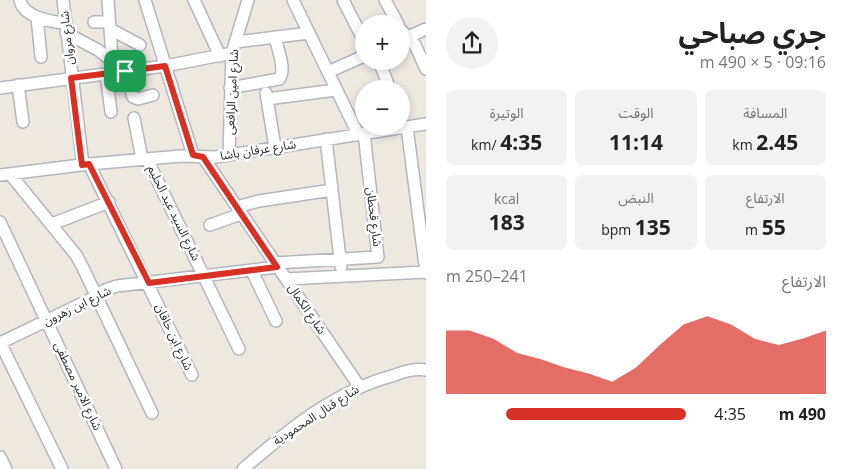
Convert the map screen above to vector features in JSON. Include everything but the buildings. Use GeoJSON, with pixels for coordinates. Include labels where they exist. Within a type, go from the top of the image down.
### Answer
{"type":"FeatureCollection","features":[{"type":"Feature","properties":{"kind":"street"},"geometry":{"type":"LineString","coordinates":[[20,0],[21,6],[24,9],[66,28],[90,45],[114,70],[133,97],[138,99],[153,95]]}},
{"type":"Feature","properties":{"kind":"street","name":"شارع مروان"},"geometry":{"type":"LineString","coordinates":[[63,0],[71,78],[86,164]]}},
{"type":"Feature","properties":{"kind":"street"},"geometry":{"type":"LineString","coordinates":[[108,0],[114,70],[111,112]]}},
{"type":"Feature","properties":{"kind":"street","name":"شارع الكمال"},"geometry":{"type":"LineString","coordinates":[[145,0],[165,66],[198,156],[239,210],[359,386]]}},
{"type":"Feature","properties":{"kind":"street"},"geometry":{"type":"LineString","coordinates":[[194,0],[220,56]]}},
{"type":"Feature","properties":{"kind":"street","name":"شارع امين الرافعى"},"geometry":{"type":"LineString","coordinates":[[229,155],[230,88],[234,48],[248,0]]}},
{"type":"Feature","properties":{"kind":"street"},"geometry":{"type":"LineString","coordinates":[[293,0],[336,90],[355,123]]}},
{"type":"Feature","properties":{"kind":"street"},"geometry":{"type":"LineString","coordinates":[[343,0],[355,23]]}},
{"type":"Feature","properties":{"kind":"street"},"geometry":{"type":"LineString","coordinates":[[385,0],[393,15]]}},
{"type":"Feature","properties":{"kind":"street"},"geometry":{"type":"LineString","coordinates":[[37,16],[41,57]]}},
{"type":"Feature","properties":{"kind":"street"},"geometry":{"type":"LineString","coordinates":[[94,22],[110,26],[140,45]]}},
{"type":"Feature","properties":{"kind":"street"},"geometry":{"type":"LineString","coordinates":[[410,34],[426,29]]}},
{"type":"Feature","properties":{"kind":"street"},"geometry":{"type":"LineString","coordinates":[[0,88],[114,70],[165,66],[220,56],[234,48],[275,37],[309,33]]}},
{"type":"Feature","properties":{"kind":"street"},"geometry":{"type":"LineString","coordinates":[[230,88],[279,79],[282,74],[275,37]]}},
{"type":"Feature","properties":{"kind":"street"},"geometry":{"type":"LineString","coordinates":[[410,41],[415,45],[426,69]]}},
{"type":"Feature","properties":{"kind":"street"},"geometry":{"type":"LineString","coordinates":[[328,72],[355,60]]}},
{"type":"Feature","properties":{"kind":"street"},"geometry":{"type":"LineString","coordinates":[[264,82],[275,148]]}},
{"type":"Feature","properties":{"kind":"street"},"geometry":{"type":"LineString","coordinates":[[18,85],[23,122]]}},
{"type":"Feature","properties":{"kind":"street"},"geometry":{"type":"LineString","coordinates":[[267,99],[336,90]]}},
{"type":"Feature","properties":{"kind":"street","name":"شارع السيد عبد الحليم"},"geometry":{"type":"LineString","coordinates":[[134,118],[144,159],[205,276],[239,349]]}},
{"type":"Feature","properties":{"kind":"street","name":"شارع عرفان باشا"},"geometry":{"type":"LineString","coordinates":[[410,124],[426,124]]}},
{"type":"Feature","properties":{"kind":"street","name":"شارع عرفان باشا"},"geometry":{"type":"LineString","coordinates":[[5,174],[144,159],[229,155],[355,135]]}},
{"type":"Feature","properties":{"kind":"street","name":"شارع قحطان"},"geometry":{"type":"LineString","coordinates":[[276,265],[376,258],[379,256],[361,135]]}},
{"type":"Feature","properties":{"kind":"street"},"geometry":{"type":"LineString","coordinates":[[286,279],[426,272],[422,216],[407,135]]}},
{"type":"Feature","properties":{"kind":"street"},"geometry":{"type":"LineString","coordinates":[[326,139],[343,276]]}},
{"type":"Feature","properties":{"kind":"street","name":"شارع ابن خاقان"},"geometry":{"type":"LineString","coordinates":[[86,164],[109,202],[192,375]]}},
{"type":"Feature","properties":{"kind":"street"},"geometry":{"type":"LineString","coordinates":[[5,174],[52,224],[76,255],[97,294],[152,412]]}},
{"type":"Feature","properties":{"kind":"street"},"geometry":{"type":"LineString","coordinates":[[414,177],[426,176]]}},
{"type":"Feature","properties":{"kind":"street"},"geometry":{"type":"LineString","coordinates":[[210,225],[259,201],[332,190]]}},
{"type":"Feature","properties":{"kind":"street"},"geometry":{"type":"LineString","coordinates":[[52,224],[109,202]]}},
{"type":"Feature","properties":{"kind":"street","name":"شارع الامير مصطفى"},"geometry":{"type":"LineString","coordinates":[[0,222],[116,469]]}},
{"type":"Feature","properties":{"kind":"street","name":"شارع ابن زهرون"},"geometry":{"type":"LineString","coordinates":[[0,343],[91,300],[97,294],[117,286],[252,271],[276,265]]}},
{"type":"Feature","properties":{"kind":"street"},"geometry":{"type":"LineString","coordinates":[[252,271],[276,321]]}},
{"type":"Feature","properties":{"kind":"street"},"geometry":{"type":"LineString","coordinates":[[0,343],[62,469]]}},
{"type":"Feature","properties":{"kind":"street","name":"شارع قنال المحمودية"},"geometry":{"type":"LineString","coordinates":[[243,469],[298,424],[359,386],[410,371],[426,370]]}},
{"type":"Feature","properties":{"kind":"street"},"geometry":{"type":"LineString","coordinates":[[0,457],[6,469]]}},
{"type":"Feature","properties":{"kind":"route"},"geometry":{"type":"LineString","coordinates":[[165,66],[193,155],[203,157],[277,267],[149,283],[89,164],[82,165],[71,78],[125,71],[165,66]]}}]}
